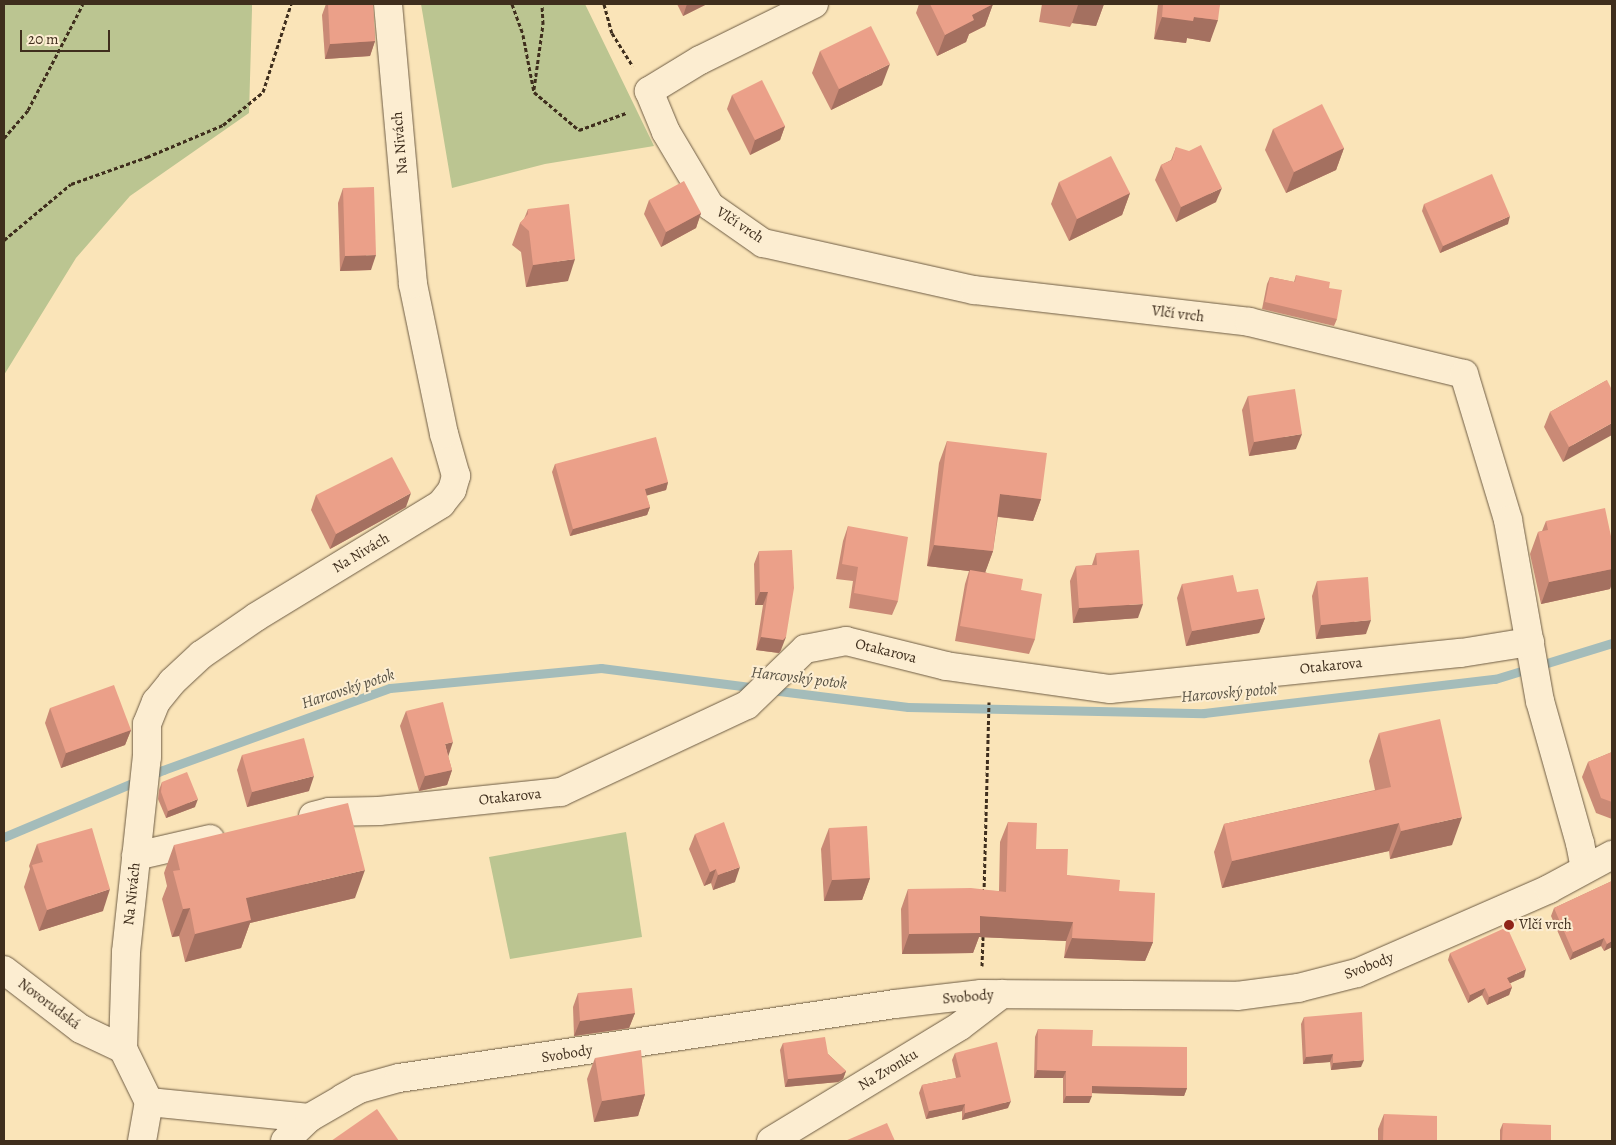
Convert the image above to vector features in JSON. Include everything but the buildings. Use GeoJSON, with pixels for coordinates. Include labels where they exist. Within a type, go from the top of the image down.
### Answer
{"type":"FeatureCollection","features":[{"type":"Feature","properties":{"kind":"street","name":"Na Nivách"},"geometry":{"type":"LineString","coordinates":[[124,1049],[126,952],[146,757],[147,724],[156,702],[172,682],[200,655],[256,617],[441,504],[452,490],[456,476],[444,434],[413,284],[388,4]]}},
{"type":"Feature","properties":{"kind":"street"},"geometry":{"type":"LineString","coordinates":[[649,91],[700,60],[814,4]]}},
{"type":"Feature","properties":{"kind":"street","name":"Vlčí vrch"},"geometry":{"type":"LineString","coordinates":[[649,91],[666,132],[710,206],[764,243],[974,290],[1249,322],[1464,374],[1508,520],[1540,701],[1586,868]]}},
{"type":"Feature","properties":{"kind":"street","name":"Otakarova"},"geometry":{"type":"LineString","coordinates":[[290,821],[329,812],[379,810],[561,792],[747,705],[805,649],[846,641],[946,666],[1110,689],[1461,653],[1531,648]]}},
{"type":"Feature","properties":{"kind":"street"},"geometry":{"type":"LineString","coordinates":[[136,856],[232,834]]}},
{"type":"Feature","properties":{"kind":"street","name":"Svobody"},"geometry":{"type":"LineString","coordinates":[[285,1141],[310,1118],[359,1089],[399,1078],[896,1004],[991,994],[1236,996],[1298,988],[1357,973],[1549,889],[1612,855]]}},
{"type":"Feature","properties":{"kind":"street","name":"Novorudská"},"geometry":{"type":"LineString","coordinates":[[4,970],[81,1029],[124,1049]]}},
{"type":"Feature","properties":{"kind":"street","name":"Na Zvonku"},"geometry":{"type":"LineString","coordinates":[[771,1141],[960,1026],[991,994]]}},
{"type":"Feature","properties":{"kind":"street"},"geometry":{"type":"LineString","coordinates":[[124,1049],[149,1102],[142,1141]]}},
{"type":"Feature","properties":{"kind":"street"},"geometry":{"type":"LineString","coordinates":[[149,1102],[310,1118]]}},
{"type":"Feature","properties":{"kind":"path"},"geometry":{"type":"LineString","coordinates":[[4,138],[28,110],[83,4]]}},
{"type":"Feature","properties":{"kind":"path"},"geometry":{"type":"LineString","coordinates":[[4,240],[72,184],[147,158],[223,125],[263,92],[291,4]]}},
{"type":"Feature","properties":{"kind":"path"},"geometry":{"type":"LineString","coordinates":[[512,4],[523,35],[534,92],[579,130],[624,114],[649,91],[612,33],[604,4]]}},
{"type":"Feature","properties":{"kind":"path"},"geometry":{"type":"LineString","coordinates":[[534,92],[543,24],[542,4]]}},
{"type":"Feature","properties":{"kind":"path"},"geometry":{"type":"LineString","coordinates":[[984,895],[990,716]]}},
{"type":"Feature","properties":{"kind":"path"},"geometry":{"type":"LineString","coordinates":[[983,934],[991,994]]}},
{"type":"Feature","properties":{"kind":"green space"},"geometry":{"type":"Polygon","coordinates":[[[4,4],[252,4],[252,10],[249,113],[130,196],[76,258],[4,375],[4,4]]]}},
{"type":"Feature","properties":{"kind":"green space"},"geometry":{"type":"Polygon","coordinates":[[[421,4],[585,4],[654,146],[545,164],[452,188],[421,4]]]}},
{"type":"Feature","properties":{"kind":"green space"},"geometry":{"type":"Polygon","coordinates":[[[626,832],[642,937],[510,959],[489,857],[626,832]]]}},
{"type":"Feature","properties":{"kind":"waterway","name":"Harcovský potok"},"geometry":{"type":"LineString","coordinates":[[771,690],[908,707],[1204,713],[1495,679],[1612,643]]}},
{"type":"Feature","properties":{"kind":"waterway","name":"Harcovský potok"},"geometry":{"type":"LineString","coordinates":[[4,837],[163,770],[390,688],[601,668],[758,688]]}},
{"type":"Feature","properties":{"kind":"place","name":"Vlčí vrch"},"geometry":{"type":"Point","coordinates":[1509,925]}}]}
